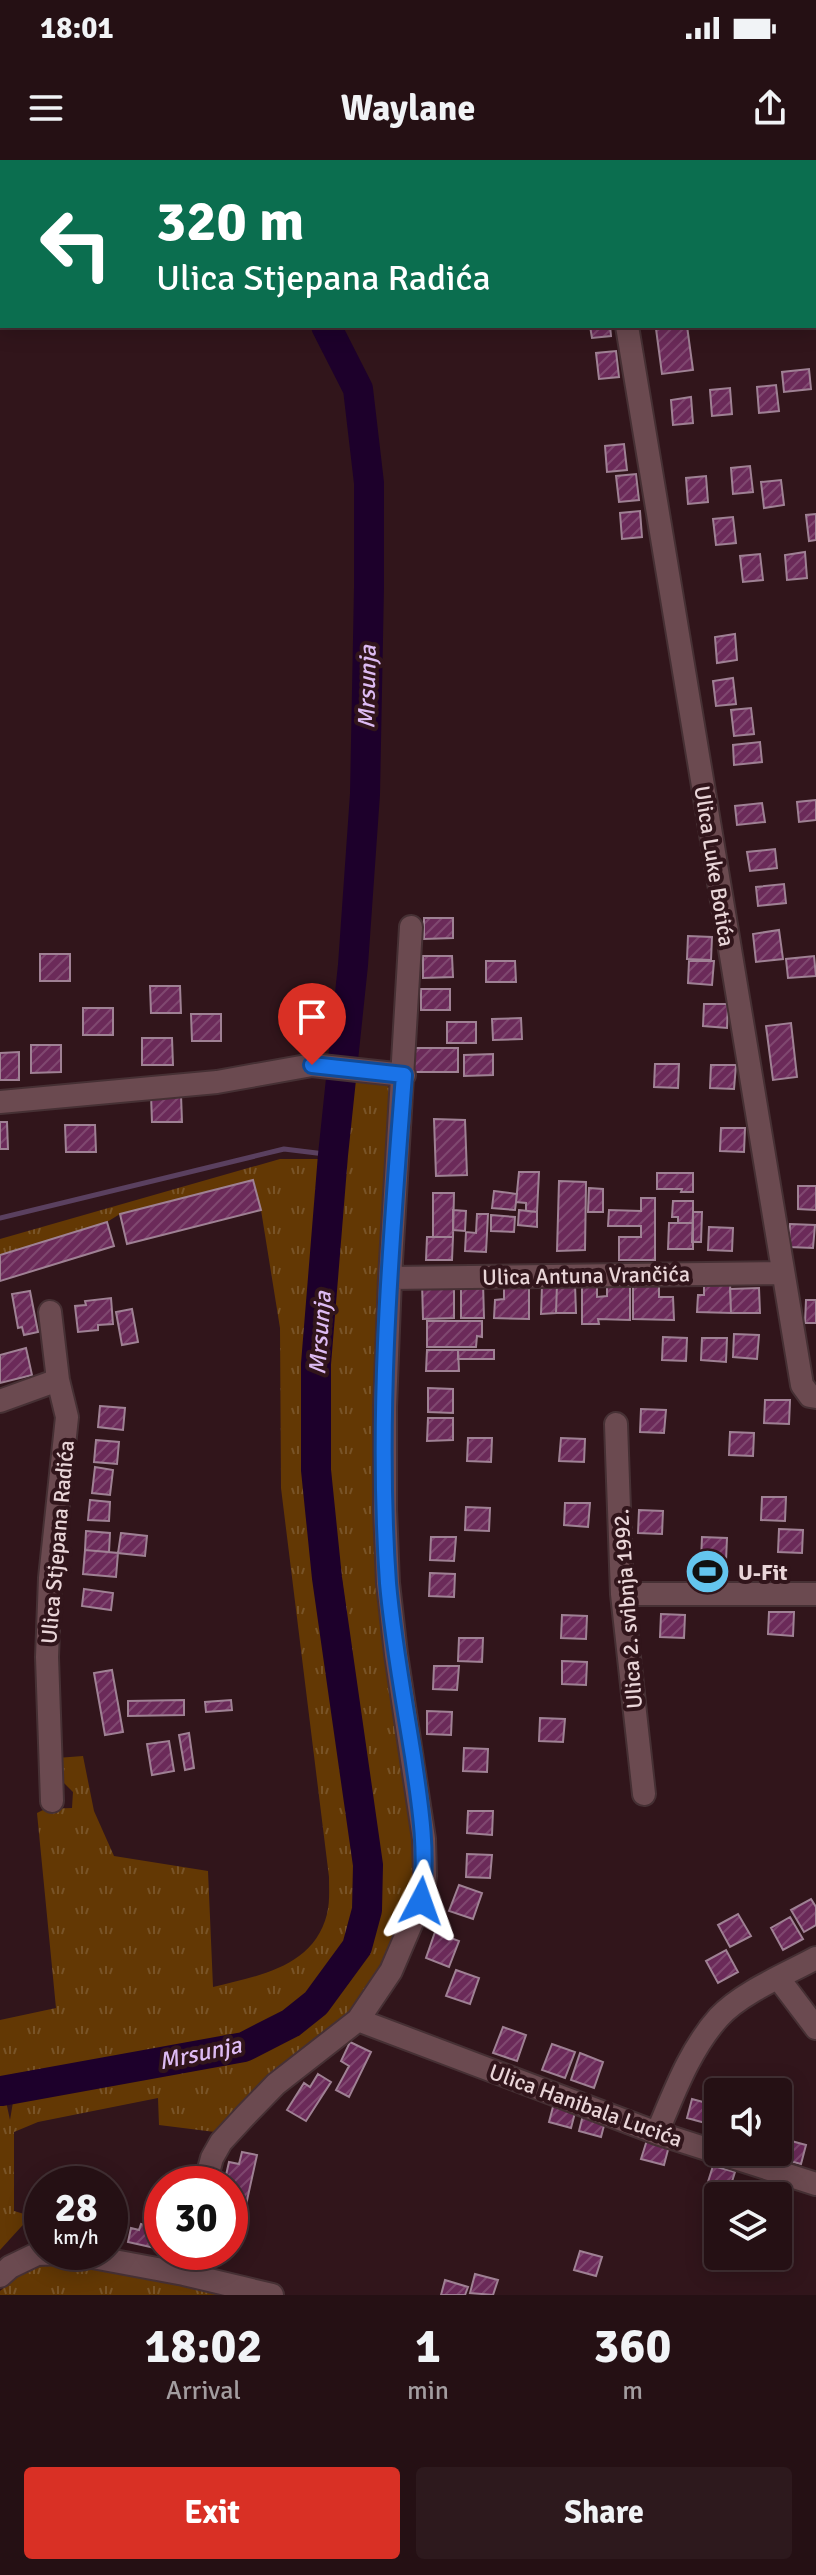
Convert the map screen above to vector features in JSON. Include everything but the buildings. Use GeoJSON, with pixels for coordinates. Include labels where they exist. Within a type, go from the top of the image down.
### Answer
{"type":"FeatureCollection","features":[{"type":"Feature","properties":{"kind":"street","name":"Ulica Luke Botića"},"geometry":{"type":"LineString","coordinates":[[627,328],[802,1385],[810,1396],[816,1397]]}},
{"type":"Feature","properties":{"kind":"street"},"geometry":{"type":"LineString","coordinates":[[210,2166],[221,2142],[276,2084],[358,2020],[391,1971],[413,1926],[421,1901],[425,1876],[422,1825],[388,1583],[385,1407],[393,1074],[411,927]]}},
{"type":"Feature","properties":{"kind":"street"},"geometry":{"type":"LineString","coordinates":[[0,1102],[217,1082],[312,1065],[393,1074]]}},
{"type":"Feature","properties":{"kind":"street","name":"Ulica Antuna Vrančića"},"geometry":{"type":"LineString","coordinates":[[390,1278],[783,1273]]}},
{"type":"Feature","properties":{"kind":"street","name":"Ulica Stjepana Radića"},"geometry":{"type":"LineString","coordinates":[[50,1312],[58,1380],[67,1417],[50,1578],[47,1657],[52,1801]]}},
{"type":"Feature","properties":{"kind":"street"},"geometry":{"type":"LineString","coordinates":[[0,1401],[58,1380]]}},
{"type":"Feature","properties":{"kind":"street","name":"Ulica 2. svibnja 1992."},"geometry":{"type":"LineString","coordinates":[[616,1424],[622,1594],[644,1794]]}},
{"type":"Feature","properties":{"kind":"street"},"geometry":{"type":"LineString","coordinates":[[622,1594],[816,1594]]}},
{"type":"Feature","properties":{"kind":"street"},"geometry":{"type":"LineString","coordinates":[[657,2133],[696,2048],[720,2015],[742,1999],[816,1958]]}},
{"type":"Feature","properties":{"kind":"street"},"geometry":{"type":"LineString","coordinates":[[779,1979],[816,2028]]}},
{"type":"Feature","properties":{"kind":"street","name":"Ulica Hanibala Lucića"},"geometry":{"type":"LineString","coordinates":[[358,2020],[657,2133],[816,2184]]}},
{"type":"Feature","properties":{"kind":"street"},"geometry":{"type":"LineString","coordinates":[[0,2276],[10,2267],[37,2254],[71,2253],[144,2259]]}},
{"type":"Feature","properties":{"kind":"street"},"geometry":{"type":"LineString","coordinates":[[205,2270],[272,2295]]}},
{"type":"Feature","properties":{"kind":"green space"},"geometry":{"type":"Polygon","coordinates":[[[352,1079],[372,1079],[387,1085],[393,1097],[378,1375],[414,1826],[416,1889],[394,1953],[350,2012],[215,2132],[159,2125],[158,2098],[38,2122],[14,2132],[14,2211],[24,2214],[24,2224],[0,2250],[0,2020],[56,2008],[37,1813],[45,1809],[72,1808],[73,1792],[58,1777],[57,1758],[83,1756],[94,1811],[114,1856],[208,1871],[213,1987],[282,1966],[310,1946],[327,1914],[329,1877],[281,1488],[280,1328],[254,1181],[120,1214],[107,1222],[0,1255],[0,1239],[280,1159],[322,1159],[304,1421],[309,1518],[354,1844],[357,1886],[354,1918],[338,1957],[307,1995],[269,2024],[253,2032],[199,2046],[1,2078],[10,2120],[13,2102],[214,2067],[256,2054],[298,2032],[317,2017],[334,2001],[361,1962],[373,1933],[381,1875],[329,1481],[329,1368],[352,1079]]]}},
{"type":"Feature","properties":{"kind":"green space"},"geometry":{"type":"Polygon","coordinates":[[[29,2270],[108,2270],[221,2295],[0,2295],[0,2291],[29,2270]]]}},
{"type":"Feature","properties":{"kind":"waterway","name":"Mrsunja"},"geometry":{"type":"LineString","coordinates":[[2,2091],[244,2047],[291,2023],[316,2003],[357,1947],[367,1910],[368,1865],[327,1578],[316,1470],[316,1364],[353,965],[365,794],[369,587],[369,483],[358,389],[327,328]]}},
{"type":"Feature","properties":{"kind":"waterway"},"geometry":{"type":"LineString","coordinates":[[0,1218],[284,1149],[333,1155]]}},
{"type":"Feature","properties":{"kind":"place","name":"U-Fit"},"geometry":{"type":"Point","coordinates":[707,1572]}},
{"type":"Feature","properties":{"kind":"route"},"geometry":{"type":"LineString","coordinates":[[312,1065],[404,1075],[390,1278],[385,1509],[388,1583],[396,1654],[424,1839],[425,1876],[421,1901]]}}]}
